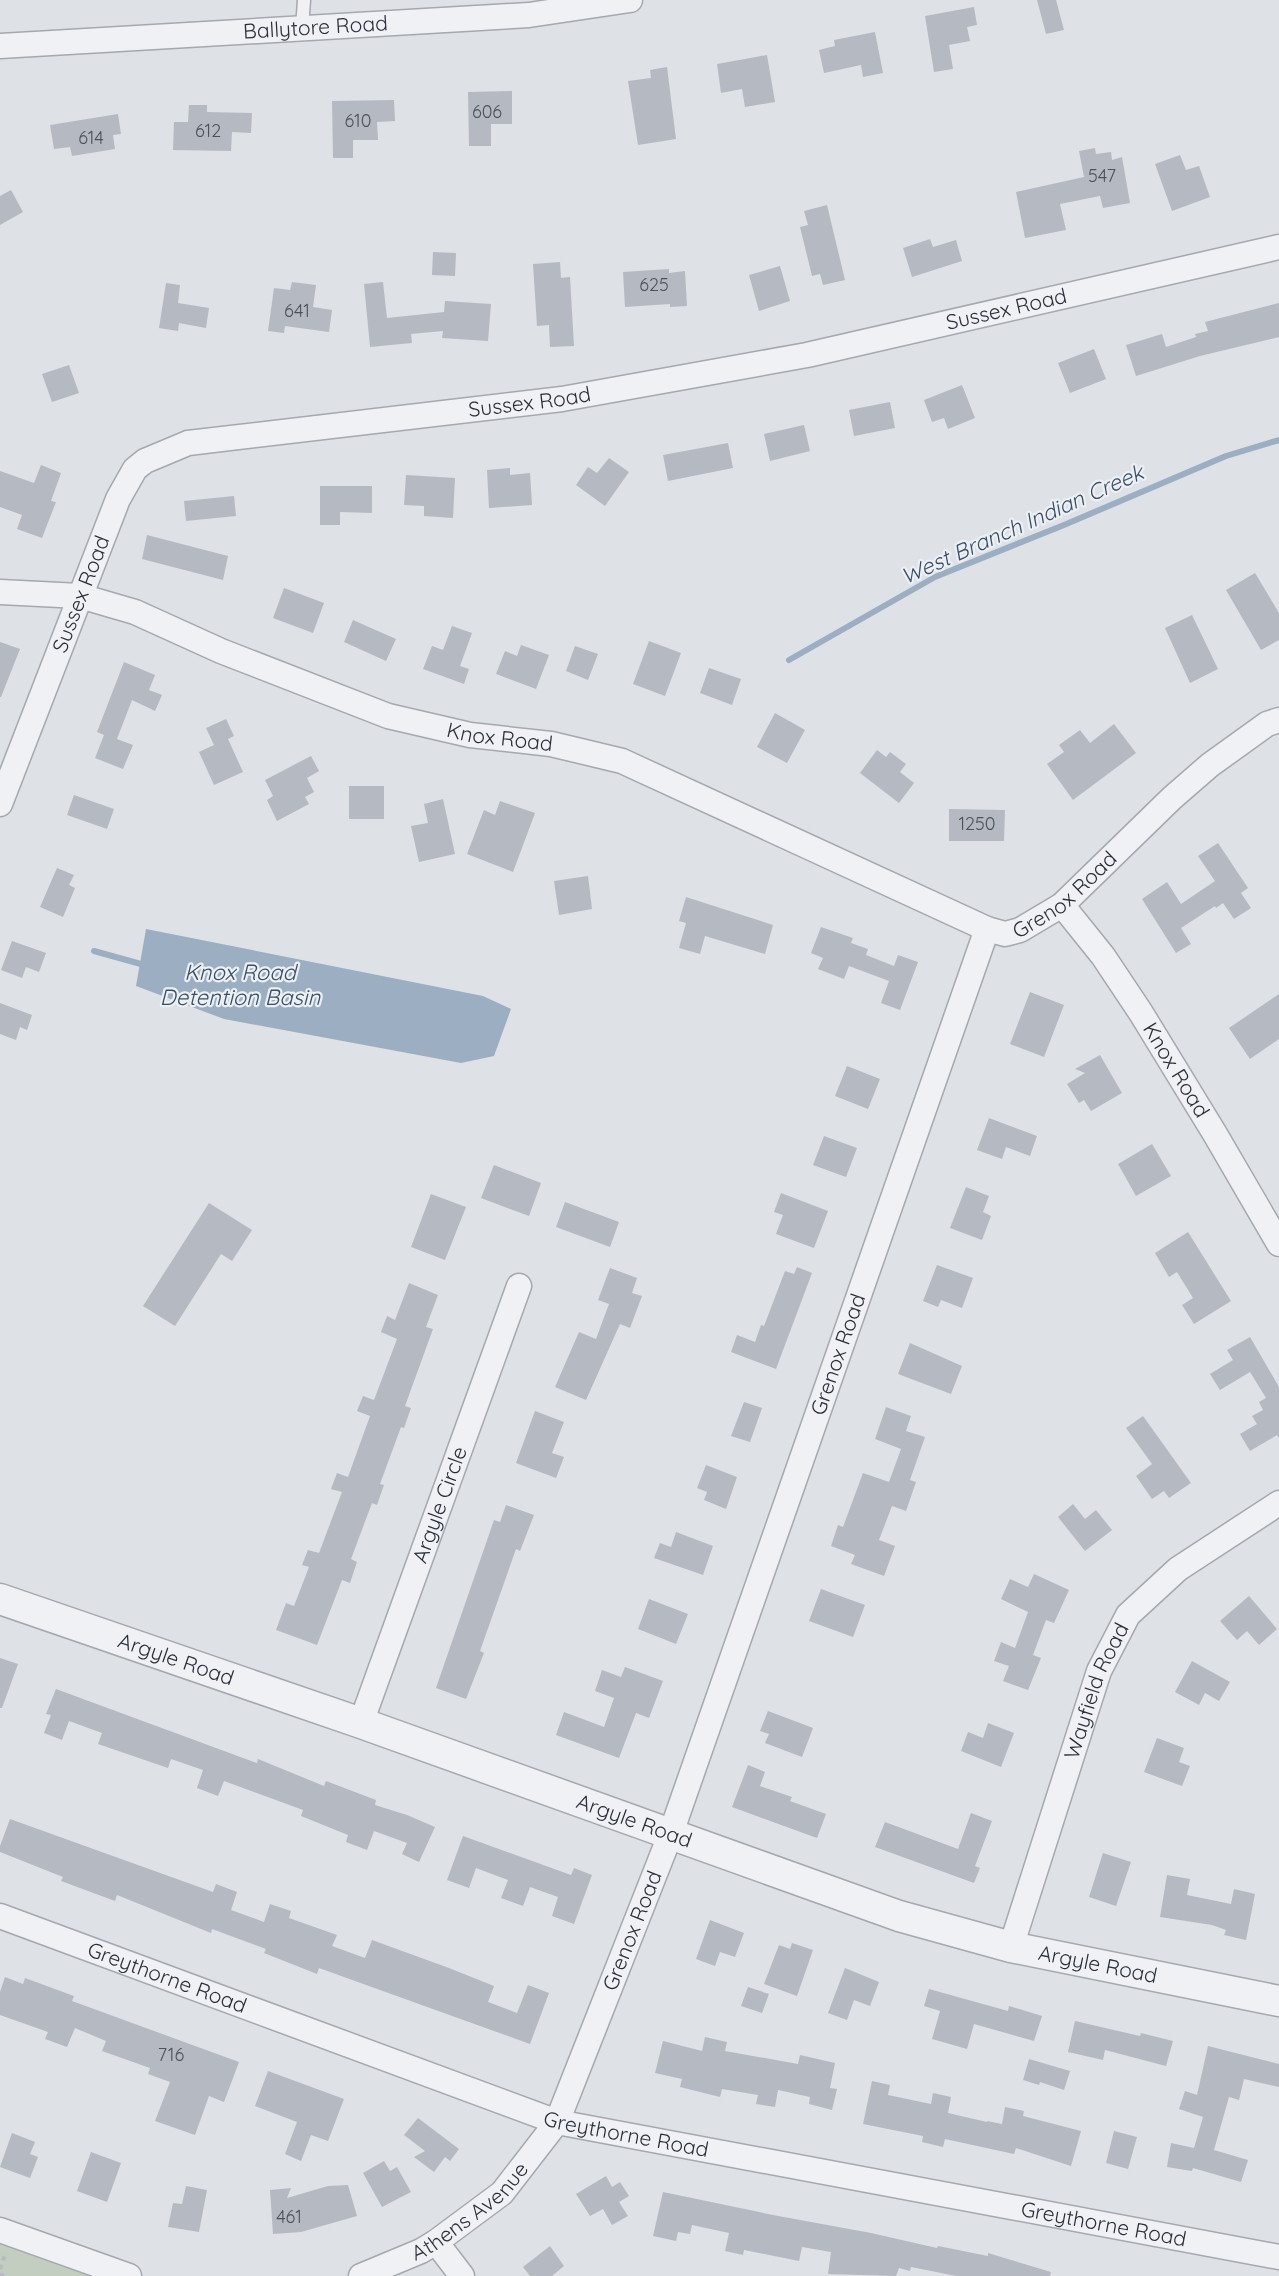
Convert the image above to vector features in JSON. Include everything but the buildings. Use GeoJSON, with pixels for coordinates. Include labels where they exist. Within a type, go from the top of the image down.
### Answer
{"type":"FeatureCollection","features":[{"type":"Feature","properties":{"kind":"street","name":"Ballytore Road"},"geometry":{"type":"LineString","coordinates":[[0,46],[529,15],[630,0]]}},
{"type":"Feature","properties":{"kind":"street","name":"Sussex Road"},"geometry":{"type":"LineString","coordinates":[[0,804],[118,499],[135,469],[145,461],[188,443],[562,399],[807,355],[1279,247]]}},
{"type":"Feature","properties":{"kind":"street","name":"Knox Road"},"geometry":{"type":"LineString","coordinates":[[0,592],[81,596],[135,612],[221,651],[388,716],[470,735],[551,744],[622,761],[987,929]]}},
{"type":"Feature","properties":{"kind":"street","name":"Grenox Road"},"geometry":{"type":"LineString","coordinates":[[557,2122],[671,1833],[987,929],[1005,933],[1020,930],[1062,905],[1203,771],[1267,724],[1279,720]]}},
{"type":"Feature","properties":{"kind":"street","name":"Knox Road"},"geometry":{"type":"LineString","coordinates":[[1062,905],[1103,956],[1142,1013],[1279,1244]]}},
{"type":"Feature","properties":{"kind":"street","name":"Argyle Circle"},"geometry":{"type":"LineString","coordinates":[[361,1723],[519,1286]]}},
{"type":"Feature","properties":{"kind":"street","name":"Wayfield Road"},"geometry":{"type":"LineString","coordinates":[[1011,1947],[1099,1671],[1128,1615],[1178,1569],[1279,1503]]}},
{"type":"Feature","properties":{"kind":"street","name":"Argyle Road"},"geometry":{"type":"LineString","coordinates":[[0,1599],[361,1723],[899,1916],[1011,1947],[1279,2001]]}},
{"type":"Feature","properties":{"kind":"street","name":"Greythorne Road"},"geometry":{"type":"LineString","coordinates":[[0,1916],[557,2122],[1279,2257]]}},
{"type":"Feature","properties":{"kind":"street","name":"Athens Avenue"},"geometry":{"type":"LineString","coordinates":[[362,2276],[421,2251],[502,2193],[557,2122]]}},
{"type":"Feature","properties":{"kind":"street"},"geometry":{"type":"LineString","coordinates":[[0,2230],[129,2276]]}},
{"type":"Feature","properties":{"kind":"street"},"geometry":{"type":"LineString","coordinates":[[436,2242],[462,2276]]}},
{"type":"Feature","properties":{"kind":"lane"},"geometry":{"type":"LineString","coordinates":[[303,28],[304,0]]}},
{"type":"Feature","properties":{"kind":"path"},"geometry":{"type":"LineString","coordinates":[[0,2274],[4,2276]]}},
{"type":"Feature","properties":{"kind":"green space"},"geometry":{"type":"Polygon","coordinates":[[[0,2241],[97,2276],[0,2276],[0,2241]]]}},
{"type":"Feature","properties":{"kind":"water","name":"Knox Road Detention Basin"},"geometry":{"type":"Polygon","coordinates":[[[146,929],[483,996],[511,1009],[494,1056],[461,1063],[224,1019],[136,986],[146,929]]]}},
{"type":"Feature","properties":{"kind":"waterway","name":"West Branch Indian Creek"},"geometry":{"type":"LineString","coordinates":[[789,660],[935,577],[1226,456],[1279,440]]}},
{"type":"Feature","properties":{"kind":"waterway","name":"West Branch Indian Creek"},"geometry":{"type":"LineString","coordinates":[[94,951],[148,966]]}}]}
